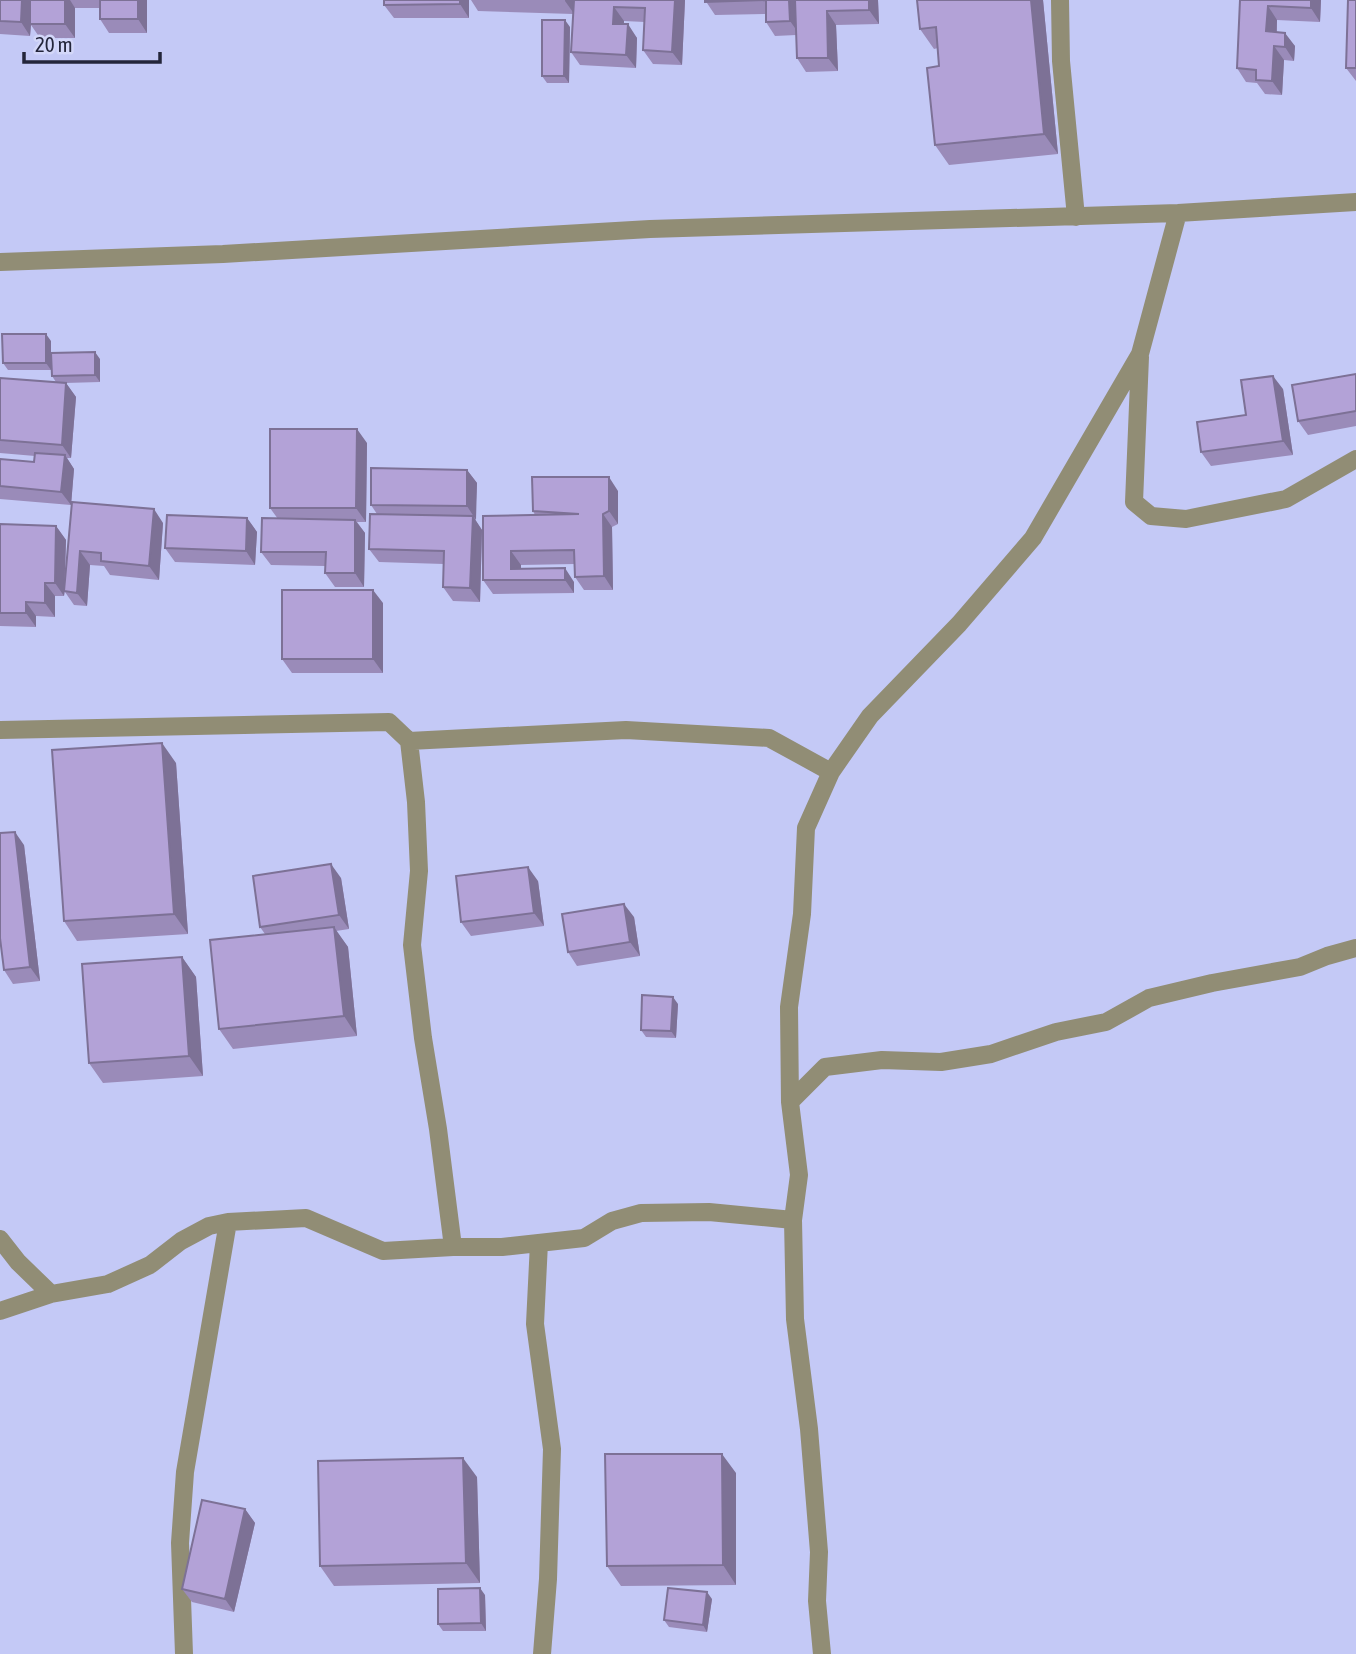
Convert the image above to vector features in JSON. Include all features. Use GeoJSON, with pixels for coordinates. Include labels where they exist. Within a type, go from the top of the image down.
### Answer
{"type":"FeatureCollection","features":[{"type":"Feature","properties":{"kind":"street"},"geometry":{"type":"LineString","coordinates":[[1059,0],[1061,61],[1076,217]]}},
{"type":"Feature","properties":{"kind":"street"},"geometry":{"type":"LineString","coordinates":[[0,262],[223,254],[650,229],[1076,217],[1356,202]]}},
{"type":"Feature","properties":{"kind":"street"},"geometry":{"type":"LineString","coordinates":[[1178,213],[1140,354],[1134,502],[1151,516],[1186,519],[1286,499],[1356,459]]}},
{"type":"Feature","properties":{"kind":"street"},"geometry":{"type":"LineString","coordinates":[[822,1654],[817,1601],[819,1552],[809,1429],[795,1320],[793,1220],[799,1175],[790,1102],[789,1007],[802,914],[806,828],[831,772],[870,716],[959,624],[1033,538],[1140,354]]}},
{"type":"Feature","properties":{"kind":"street"},"geometry":{"type":"LineString","coordinates":[[0,730],[389,722],[409,741],[416,802],[419,871],[412,945],[453,1247]]}},
{"type":"Feature","properties":{"kind":"street"},"geometry":{"type":"LineString","coordinates":[[409,741],[626,730],[769,738],[831,772]]}},
{"type":"Feature","properties":{"kind":"street"},"geometry":{"type":"LineString","coordinates":[[790,1102],[825,1067],[882,1060],[941,1062],[990,1054],[1056,1032],[1106,1022],[1149,998],[1300,967],[1356,948]]}},
{"type":"Feature","properties":{"kind":"street"},"geometry":{"type":"LineString","coordinates":[[0,1311],[51,1294],[108,1284],[150,1265],[190,1236],[209,1226],[228,1222],[306,1218],[383,1251],[502,1247],[584,1238],[612,1221],[640,1213],[709,1212],[793,1220]]}},
{"type":"Feature","properties":{"kind":"street"},"geometry":{"type":"LineString","coordinates":[[184,1654],[180,1542],[186,1472],[228,1222]]}},
{"type":"Feature","properties":{"kind":"street"},"geometry":{"type":"LineString","coordinates":[[0,1239],[18,1262],[51,1294]]}},
{"type":"Feature","properties":{"kind":"street"},"geometry":{"type":"LineString","coordinates":[[538,1243],[536,1324],[552,1449],[548,1579],[542,1654]]}},
{"type":"Feature","properties":{"kind":"building"},"geometry":{"type":"Polygon","coordinates":[[[0,0],[22,0],[21,22],[0,21],[0,0]]]}},
{"type":"Feature","properties":{"kind":"building"},"geometry":{"type":"Polygon","coordinates":[[[30,0],[65,0],[65,24],[30,24],[30,0]]]}},
{"type":"Feature","properties":{"kind":"building"},"geometry":{"type":"Polygon","coordinates":[[[100,0],[138,0],[138,19],[100,19],[100,0]]]}},
{"type":"Feature","properties":{"kind":"building"},"geometry":{"type":"Polygon","coordinates":[[[384,0],[460,0],[460,4],[384,5],[384,0]]]}},
{"type":"Feature","properties":{"kind":"building"},"geometry":{"type":"Polygon","coordinates":[[[574,0],[675,0],[672,52],[643,50],[645,8],[614,7],[613,24],[628,24],[626,55],[571,52],[574,0]]]}},
{"type":"Feature","properties":{"kind":"building"},"geometry":{"type":"Polygon","coordinates":[[[705,0],[766,0],[705,2],[705,0]]]}},
{"type":"Feature","properties":{"kind":"building"},"geometry":{"type":"Polygon","coordinates":[[[766,0],[789,0],[790,21],[766,22],[766,0]]]}},
{"type":"Feature","properties":{"kind":"building"},"geometry":{"type":"Polygon","coordinates":[[[795,0],[869,0],[869,10],[827,11],[828,58],[797,58],[795,0]]]}},
{"type":"Feature","properties":{"kind":"building"},"geometry":{"type":"Polygon","coordinates":[[[917,0],[1031,0],[1044,134],[935,145],[927,68],[939,66],[936,27],[920,29],[917,0]]]}},
{"type":"Feature","properties":{"kind":"building"},"geometry":{"type":"Polygon","coordinates":[[[1240,0],[1311,0],[1311,8],[1268,6],[1266,31],[1285,33],[1285,47],[1274,46],[1272,81],[1256,80],[1256,70],[1237,68],[1240,0]]]}},
{"type":"Feature","properties":{"kind":"building"},"geometry":{"type":"Polygon","coordinates":[[[1348,0],[1356,0],[1356,68],[1346,68],[1348,0]]]}},
{"type":"Feature","properties":{"kind":"building"},"geometry":{"type":"Polygon","coordinates":[[[542,20],[565,20],[564,76],[542,76],[542,20]]]}},
{"type":"Feature","properties":{"kind":"building"},"geometry":{"type":"Polygon","coordinates":[[[2,334],[46,334],[46,363],[3,363],[2,334]]]}},
{"type":"Feature","properties":{"kind":"building"},"geometry":{"type":"Polygon","coordinates":[[[95,352],[95,375],[52,376],[51,353],[95,352]]]}},
{"type":"Feature","properties":{"kind":"building"},"geometry":{"type":"Polygon","coordinates":[[[1356,374],[1356,411],[1298,421],[1292,385],[1356,374]]]}},
{"type":"Feature","properties":{"kind":"building"},"geometry":{"type":"Polygon","coordinates":[[[1273,376],[1283,441],[1201,452],[1197,422],[1246,415],[1241,380],[1273,376]]]}},
{"type":"Feature","properties":{"kind":"building"},"geometry":{"type":"Polygon","coordinates":[[[0,378],[66,383],[62,445],[0,440],[0,378]]]}},
{"type":"Feature","properties":{"kind":"building"},"geometry":{"type":"Polygon","coordinates":[[[270,429],[357,429],[356,508],[270,508],[270,429]]]}},
{"type":"Feature","properties":{"kind":"building"},"geometry":{"type":"Polygon","coordinates":[[[35,453],[65,455],[61,492],[0,486],[0,459],[34,462],[35,453]]]}},
{"type":"Feature","properties":{"kind":"building"},"geometry":{"type":"Polygon","coordinates":[[[371,468],[467,470],[467,506],[371,505],[371,468]]]}},
{"type":"Feature","properties":{"kind":"building"},"geometry":{"type":"Polygon","coordinates":[[[532,477],[609,477],[609,511],[603,514],[604,576],[575,577],[574,550],[511,551],[511,569],[565,568],[565,580],[483,580],[483,516],[579,514],[533,511],[532,477]]]}},
{"type":"Feature","properties":{"kind":"building"},"geometry":{"type":"Polygon","coordinates":[[[72,502],[154,509],[149,566],[101,561],[101,553],[80,551],[77,593],[64,591],[72,502]]]}},
{"type":"Feature","properties":{"kind":"building"},"geometry":{"type":"Polygon","coordinates":[[[370,514],[473,516],[470,588],[443,587],[444,551],[369,549],[370,514]]]}},
{"type":"Feature","properties":{"kind":"building"},"geometry":{"type":"Polygon","coordinates":[[[167,515],[247,518],[246,551],[165,548],[167,515]]]}},
{"type":"Feature","properties":{"kind":"building"},"geometry":{"type":"Polygon","coordinates":[[[262,518],[355,520],[355,573],[325,573],[326,552],[261,552],[262,518]]]}},
{"type":"Feature","properties":{"kind":"building"},"geometry":{"type":"Polygon","coordinates":[[[0,524],[56,526],[55,583],[45,583],[45,603],[26,602],[26,613],[0,613],[0,524]]]}},
{"type":"Feature","properties":{"kind":"building"},"geometry":{"type":"Polygon","coordinates":[[[282,590],[373,590],[373,659],[282,659],[282,590]]]}},
{"type":"Feature","properties":{"kind":"building"},"geometry":{"type":"Polygon","coordinates":[[[162,743],[174,914],[64,921],[52,750],[162,743]]]}},
{"type":"Feature","properties":{"kind":"building"},"geometry":{"type":"Polygon","coordinates":[[[15,832],[30,967],[4,970],[0,938],[0,833],[15,832]]]}},
{"type":"Feature","properties":{"kind":"building"},"geometry":{"type":"Polygon","coordinates":[[[331,864],[339,915],[260,927],[253,876],[331,864]]]}},
{"type":"Feature","properties":{"kind":"building"},"geometry":{"type":"Polygon","coordinates":[[[528,867],[534,913],[461,922],[456,876],[528,867]]]}},
{"type":"Feature","properties":{"kind":"building"},"geometry":{"type":"Polygon","coordinates":[[[624,904],[630,942],[568,952],[562,914],[624,904]]]}},
{"type":"Feature","properties":{"kind":"building"},"geometry":{"type":"Polygon","coordinates":[[[334,927],[344,1016],[219,1029],[210,940],[334,927]]]}},
{"type":"Feature","properties":{"kind":"building"},"geometry":{"type":"Polygon","coordinates":[[[182,957],[189,1056],[89,1063],[82,964],[182,957]]]}},
{"type":"Feature","properties":{"kind":"building"},"geometry":{"type":"Polygon","coordinates":[[[642,995],[673,997],[671,1031],[641,1030],[642,995]]]}},
{"type":"Feature","properties":{"kind":"building"},"geometry":{"type":"Polygon","coordinates":[[[605,1454],[722,1454],[723,1565],[607,1566],[605,1454]]]}},
{"type":"Feature","properties":{"kind":"building"},"geometry":{"type":"Polygon","coordinates":[[[463,1458],[466,1563],[320,1566],[318,1461],[463,1458]]]}},
{"type":"Feature","properties":{"kind":"building"},"geometry":{"type":"Polygon","coordinates":[[[202,1500],[245,1509],[225,1599],[182,1589],[202,1500]]]}},
{"type":"Feature","properties":{"kind":"building"},"geometry":{"type":"Polygon","coordinates":[[[480,1588],[481,1623],[438,1624],[438,1589],[480,1588]]]}},
{"type":"Feature","properties":{"kind":"building"},"geometry":{"type":"Polygon","coordinates":[[[668,1588],[707,1592],[703,1625],[664,1620],[668,1588]]]}}]}
